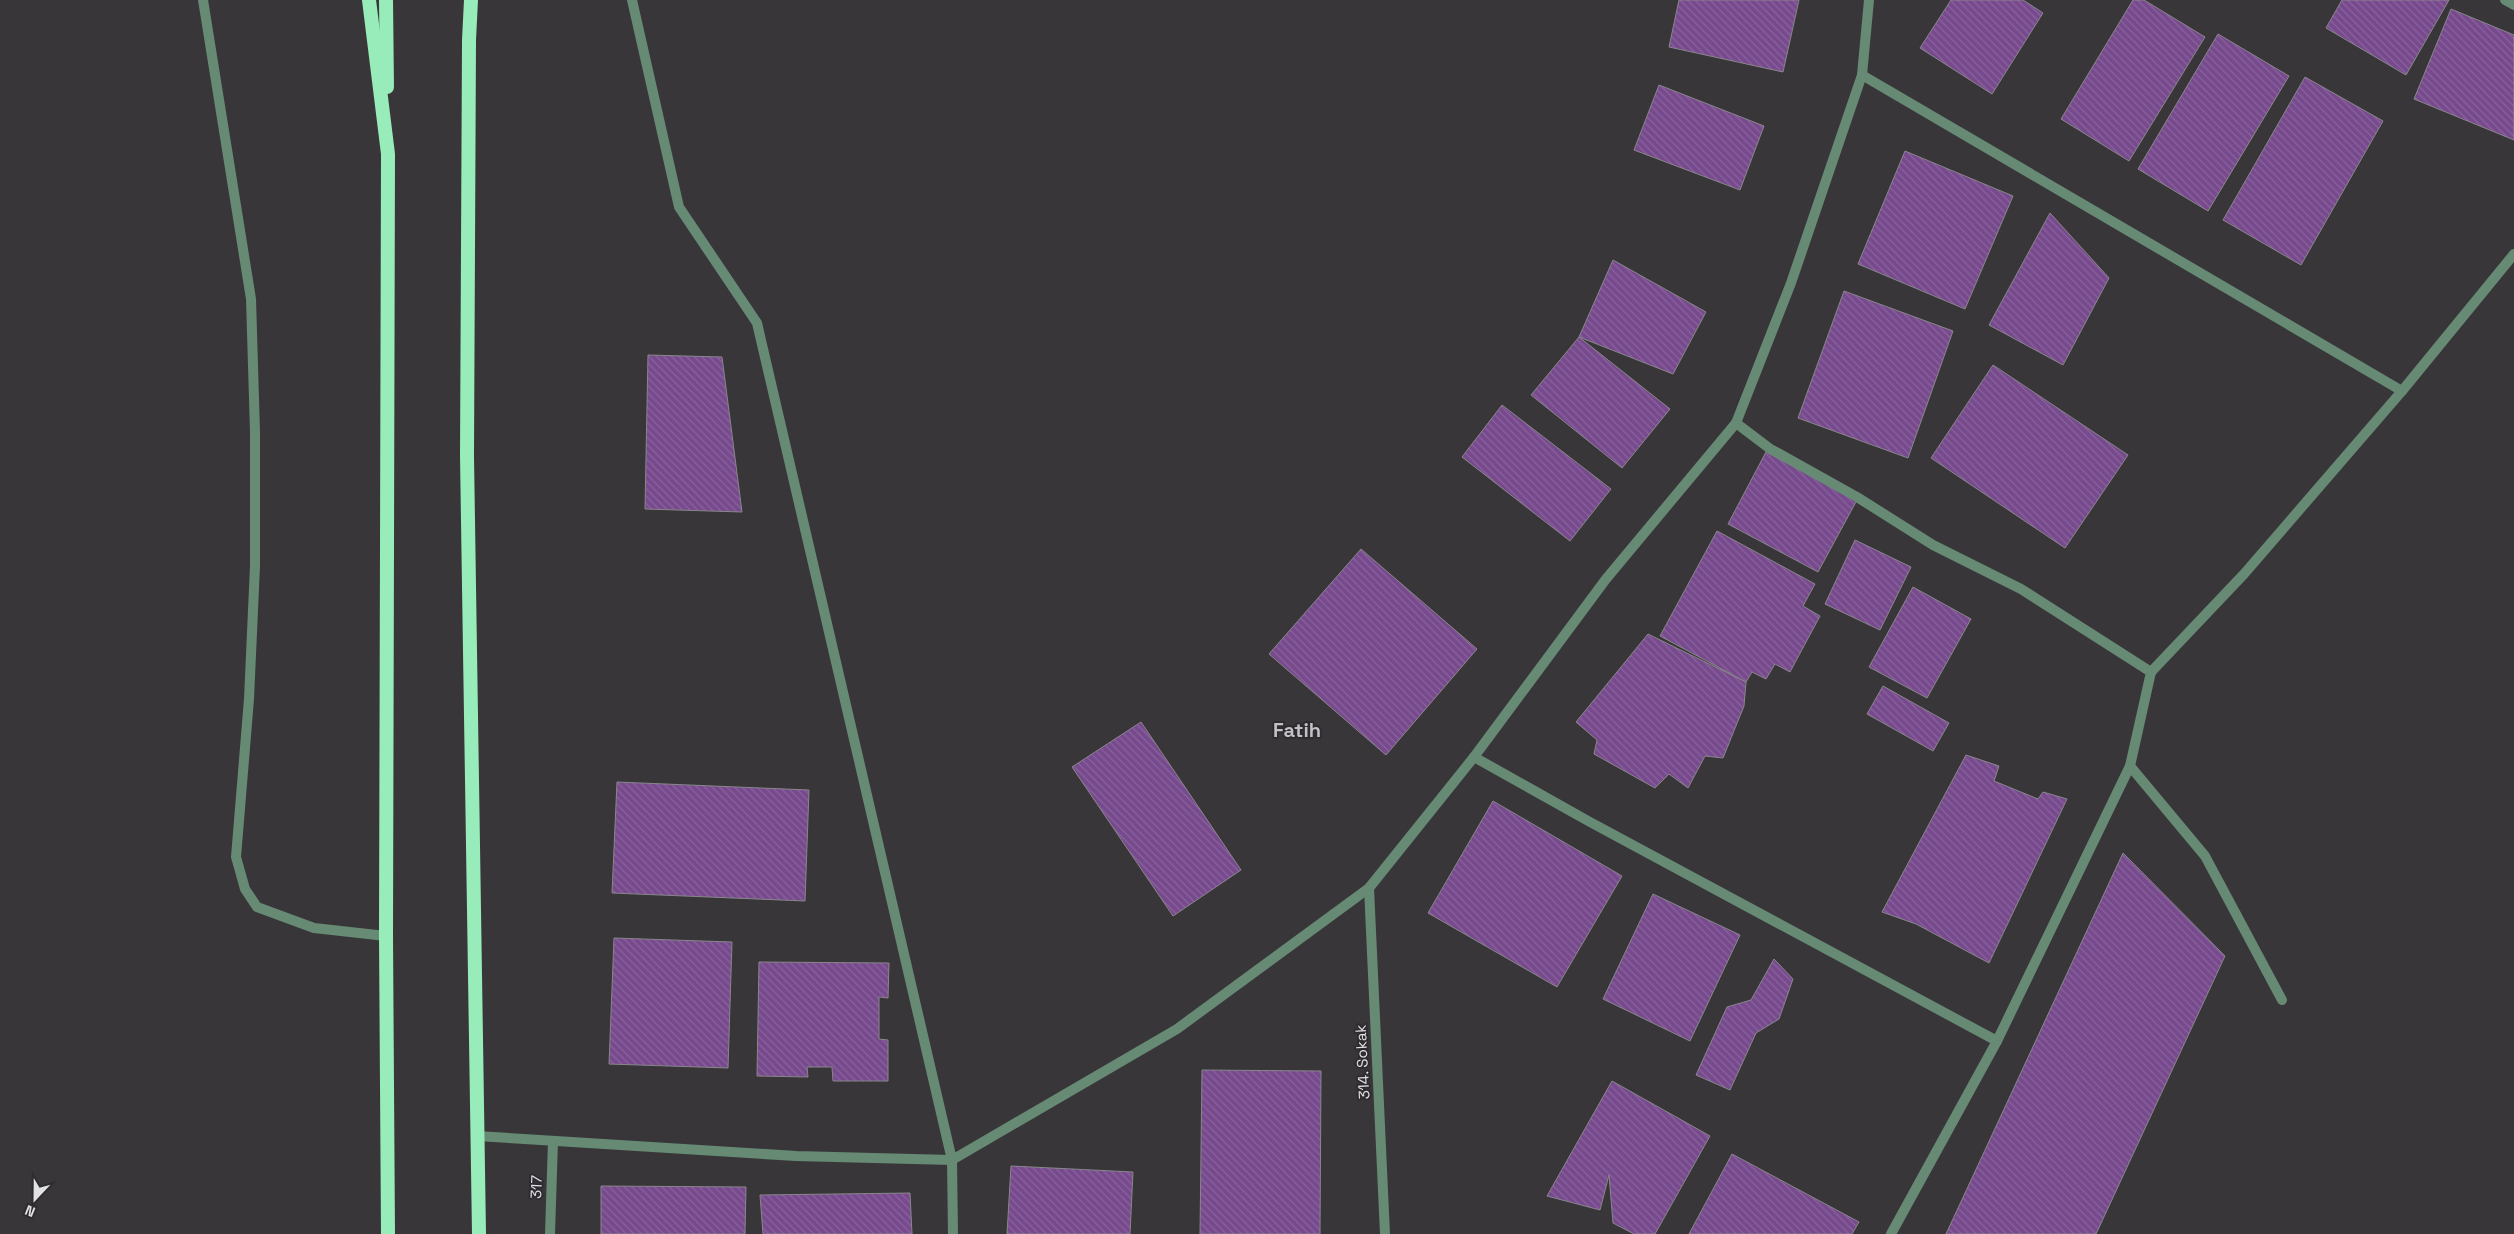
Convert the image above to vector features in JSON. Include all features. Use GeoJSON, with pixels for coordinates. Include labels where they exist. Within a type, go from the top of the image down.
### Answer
{"type":"FeatureCollection","features":[{"type":"Feature","properties":{"kind":"highway"},"geometry":{"type":"LineString","coordinates":[[368,0],[388,154]]}},
{"type":"Feature","properties":{"kind":"highway"},"geometry":{"type":"LineString","coordinates":[[386,0],[388,154],[386,936],[388,1234]]}},
{"type":"Feature","properties":{"kind":"highway"},"geometry":{"type":"LineString","coordinates":[[467,0],[469,40]]}},
{"type":"Feature","properties":{"kind":"highway"},"geometry":{"type":"LineString","coordinates":[[471,0],[469,40],[467,456],[479,1234]]}},
{"type":"Feature","properties":{"kind":"street"},"geometry":{"type":"LineString","coordinates":[[203,0],[251,299],[255,432],[255,566],[248,709],[236,856],[239,873],[257,907],[314,928],[386,936]]}},
{"type":"Feature","properties":{"kind":"street"},"geometry":{"type":"LineString","coordinates":[[632,0],[679,207],[757,323],[952,1160],[953,1234]]}},
{"type":"Feature","properties":{"kind":"street"},"geometry":{"type":"LineString","coordinates":[[477,1136],[796,1156],[952,1160],[1177,1029],[1369,888],[1474,757],[1606,579],[1736,423],[1791,283],[1862,76],[1869,0]]}},
{"type":"Feature","properties":{"kind":"street"},"geometry":{"type":"LineString","coordinates":[[2505,0],[2514,5]]}},
{"type":"Feature","properties":{"kind":"street"},"geometry":{"type":"LineString","coordinates":[[1862,76],[2402,391]]}},
{"type":"Feature","properties":{"kind":"street"},"geometry":{"type":"LineString","coordinates":[[1891,1234],[1997,1041],[2130,766],[2151,672],[2244,574],[2402,391],[2514,254]]}},
{"type":"Feature","properties":{"kind":"street"},"geometry":{"type":"LineString","coordinates":[[1736,423],[1769,448],[1856,497],[1933,545],[2021,589],[2151,672]]}},
{"type":"Feature","properties":{"kind":"street"},"geometry":{"type":"LineString","coordinates":[[1474,757],[1590,822],[1997,1041]]}},
{"type":"Feature","properties":{"kind":"street"},"geometry":{"type":"LineString","coordinates":[[2130,766],[2205,856],[2282,1000]]}},
{"type":"Feature","properties":{"kind":"street","name":"314. Sokak"},"geometry":{"type":"LineString","coordinates":[[1369,888],[1384,1234]]}},
{"type":"Feature","properties":{"kind":"street","name":"317"},"geometry":{"type":"LineString","coordinates":[[550,1234],[553,1141]]}},
{"type":"Feature","properties":{"kind":"building"},"geometry":{"type":"Polygon","coordinates":[[[1679,0],[1799,0],[1783,72],[1669,47],[1679,0]]]}},
{"type":"Feature","properties":{"kind":"building"},"geometry":{"type":"Polygon","coordinates":[[[1951,0],[2023,0],[2043,13],[1992,94],[1920,48],[1951,0]]]}},
{"type":"Feature","properties":{"kind":"building"},"geometry":{"type":"Polygon","coordinates":[[[2133,0],[2144,0],[2205,37],[2129,161],[2061,119],[2133,0]]]}},
{"type":"Feature","properties":{"kind":"building"},"geometry":{"type":"Polygon","coordinates":[[[2342,0],[2449,0],[2406,75],[2326,28],[2342,0]]]}},
{"type":"Feature","properties":{"kind":"building"},"geometry":{"type":"Polygon","coordinates":[[[2451,9],[2514,35],[2514,140],[2414,99],[2451,9]]]}},
{"type":"Feature","properties":{"kind":"building"},"geometry":{"type":"Polygon","coordinates":[[[2218,34],[2289,76],[2208,211],[2138,169],[2218,34]]]}},
{"type":"Feature","properties":{"kind":"building"},"geometry":{"type":"Polygon","coordinates":[[[2305,77],[2383,121],[2301,265],[2223,220],[2305,77]]]}},
{"type":"Feature","properties":{"kind":"building"},"geometry":{"type":"Polygon","coordinates":[[[1659,85],[1764,126],[1740,190],[1634,150],[1659,85]]]}},
{"type":"Feature","properties":{"kind":"building"},"geometry":{"type":"Polygon","coordinates":[[[1905,151],[2013,196],[1965,309],[1858,264],[1905,151]]]}},
{"type":"Feature","properties":{"kind":"building"},"geometry":{"type":"Polygon","coordinates":[[[2050,213],[2109,278],[2063,365],[1989,325],[2050,213]]]}},
{"type":"Feature","properties":{"kind":"building"},"geometry":{"type":"Polygon","coordinates":[[[1613,260],[1706,312],[1673,374],[1579,337],[1613,260]]]}},
{"type":"Feature","properties":{"kind":"building"},"geometry":{"type":"Polygon","coordinates":[[[1844,291],[1953,331],[1908,458],[1798,418],[1844,291]]]}},
{"type":"Feature","properties":{"kind":"building"},"geometry":{"type":"Polygon","coordinates":[[[1579,337],[1670,409],[1622,468],[1531,395],[1579,337]]]}},
{"type":"Feature","properties":{"kind":"building"},"geometry":{"type":"Polygon","coordinates":[[[648,355],[722,357],[742,512],[645,509],[648,355]]]}},
{"type":"Feature","properties":{"kind":"building"},"geometry":{"type":"Polygon","coordinates":[[[1993,365],[2128,455],[2065,548],[1931,458],[1993,365]]]}},
{"type":"Feature","properties":{"kind":"building"},"geometry":{"type":"Polygon","coordinates":[[[1502,405],[1611,489],[1570,541],[1462,457],[1502,405]]]}},
{"type":"Feature","properties":{"kind":"building"},"geometry":{"type":"Polygon","coordinates":[[[1766,452],[1857,500],[1818,572],[1728,524],[1766,452]]]}},
{"type":"Feature","properties":{"kind":"building"},"geometry":{"type":"Polygon","coordinates":[[[1717,531],[1815,584],[1803,606],[1820,616],[1790,672],[1775,664],[1766,679],[1752,672],[1746,682],[1660,636],[1717,531]]]}},
{"type":"Feature","properties":{"kind":"building"},"geometry":{"type":"Polygon","coordinates":[[[1855,540],[1911,567],[1880,630],[1825,604],[1855,540]]]}},
{"type":"Feature","properties":{"kind":"building"},"geometry":{"type":"Polygon","coordinates":[[[1361,549],[1477,649],[1386,755],[1269,654],[1361,549]]]}},
{"type":"Feature","properties":{"kind":"building"},"geometry":{"type":"Polygon","coordinates":[[[1913,587],[1971,619],[1927,698],[1869,667],[1913,587]]]}},
{"type":"Feature","properties":{"kind":"building"},"geometry":{"type":"Polygon","coordinates":[[[1648,634],[1746,682],[1744,706],[1723,758],[1705,756],[1688,788],[1669,774],[1655,788],[1594,754],[1597,740],[1576,722],[1648,634]]]}},
{"type":"Feature","properties":{"kind":"building"},"geometry":{"type":"Polygon","coordinates":[[[1883,686],[1949,723],[1933,751],[1867,714],[1883,686]]]}},
{"type":"Feature","properties":{"kind":"building"},"geometry":{"type":"Polygon","coordinates":[[[1141,722],[1241,870],[1173,916],[1072,767],[1141,722]]]}},
{"type":"Feature","properties":{"kind":"building"},"geometry":{"type":"Polygon","coordinates":[[[1966,755],[1999,766],[1994,781],[2038,799],[2043,792],[2067,799],[1989,963],[1916,924],[1882,912],[1966,755]]]}},
{"type":"Feature","properties":{"kind":"building"},"geometry":{"type":"Polygon","coordinates":[[[617,782],[809,790],[805,901],[612,893],[617,782]]]}},
{"type":"Feature","properties":{"kind":"building"},"geometry":{"type":"Polygon","coordinates":[[[1493,801],[1622,876],[1557,987],[1428,913],[1493,801]]]}},
{"type":"Feature","properties":{"kind":"building"},"geometry":{"type":"Polygon","coordinates":[[[2123,853],[2225,956],[2096,1234],[1946,1234],[2123,853]]]}},
{"type":"Feature","properties":{"kind":"building"},"geometry":{"type":"Polygon","coordinates":[[[1653,894],[1740,935],[1690,1041],[1603,999],[1653,894]]]}},
{"type":"Feature","properties":{"kind":"building"},"geometry":{"type":"Polygon","coordinates":[[[614,938],[732,942],[728,1068],[609,1064],[614,938]]]}},
{"type":"Feature","properties":{"kind":"building"},"geometry":{"type":"Polygon","coordinates":[[[1774,959],[1793,979],[1779,1019],[1756,1033],[1730,1090],[1696,1075],[1727,1007],[1751,1000],[1774,959]]]}},
{"type":"Feature","properties":{"kind":"building"},"geometry":{"type":"Polygon","coordinates":[[[759,962],[889,963],[888,998],[879,997],[879,1039],[888,1040],[888,1081],[833,1081],[832,1067],[807,1067],[808,1077],[757,1076],[759,962]]]}},
{"type":"Feature","properties":{"kind":"building"},"geometry":{"type":"Polygon","coordinates":[[[1202,1070],[1321,1071],[1320,1234],[1200,1234],[1202,1070]]]}},
{"type":"Feature","properties":{"kind":"building"},"geometry":{"type":"Polygon","coordinates":[[[1612,1081],[1710,1136],[1655,1234],[1634,1234],[1613,1223],[1609,1175],[1600,1210],[1547,1196],[1612,1081]]]}},
{"type":"Feature","properties":{"kind":"building"},"geometry":{"type":"Polygon","coordinates":[[[1732,1154],[1859,1222],[1852,1234],[1689,1234],[1732,1154]]]}},
{"type":"Feature","properties":{"kind":"building"},"geometry":{"type":"Polygon","coordinates":[[[1011,1166],[1133,1172],[1130,1234],[1007,1234],[1011,1166]]]}},
{"type":"Feature","properties":{"kind":"building"},"geometry":{"type":"Polygon","coordinates":[[[601,1186],[746,1187],[745,1234],[601,1234],[601,1186]]]}},
{"type":"Feature","properties":{"kind":"building"},"geometry":{"type":"Polygon","coordinates":[[[910,1193],[912,1234],[763,1234],[760,1195],[910,1193]]]}},
{"type":"Feature","properties":{"kind":"district","name":"Fatih"},"geometry":{"type":"Point","coordinates":[1297,730]}}]}
